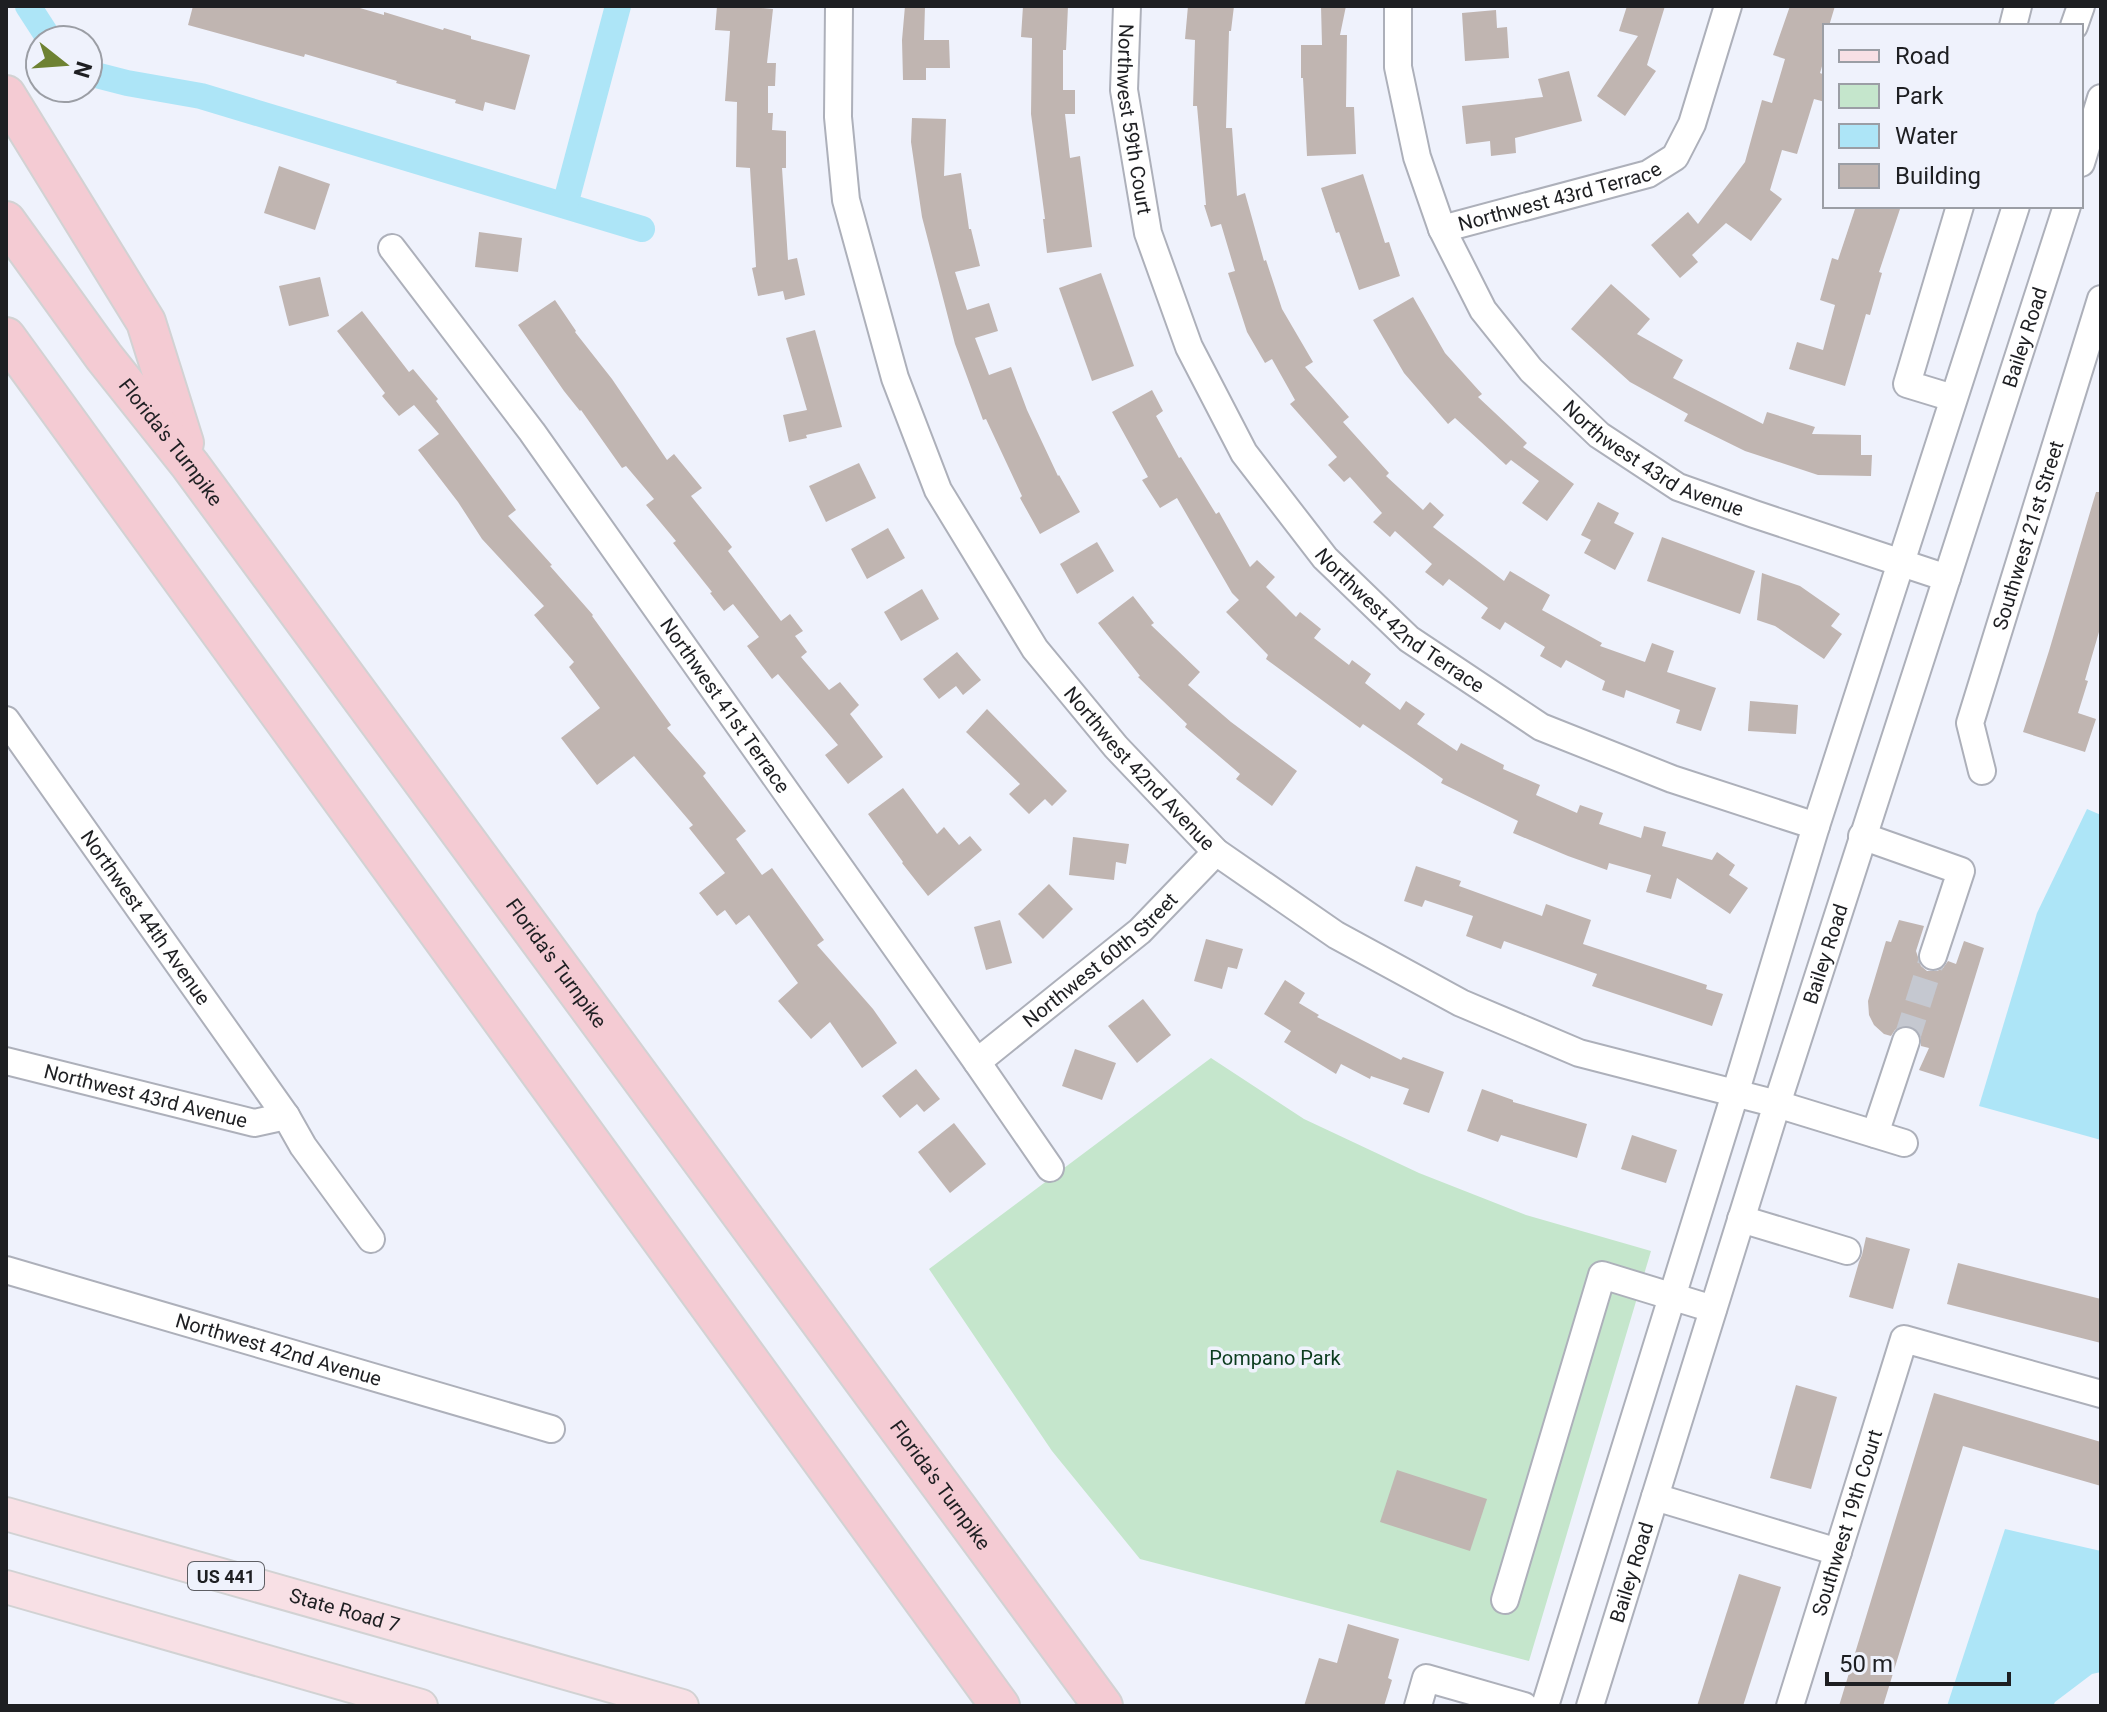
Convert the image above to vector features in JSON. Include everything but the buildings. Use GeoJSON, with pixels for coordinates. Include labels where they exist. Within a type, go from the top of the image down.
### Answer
{"type":"FeatureCollection","features":[{"type":"Feature","properties":{"kind":"highway"},"geometry":{"type":"LineString","coordinates":[[6,95],[146,322],[190,465]]}},
{"type":"Feature","properties":{"kind":"highway","name":"Florida's Turnpike"},"geometry":{"type":"LineString","coordinates":[[6,221],[104,357],[190,465],[1103,1706]]}},
{"type":"Feature","properties":{"kind":"highway"},"geometry":{"type":"LineString","coordinates":[[6,337],[1000,1706]]}},
{"type":"Feature","properties":{"kind":"main road","name":"State Road 7"},"geometry":{"type":"LineString","coordinates":[[6,1514],[682,1706]]}},
{"type":"Feature","properties":{"kind":"main road"},"geometry":{"type":"LineString","coordinates":[[6,1587],[421,1706]]}},
{"type":"Feature","properties":{"kind":"street","name":"Northwest 42nd Avenue"},"geometry":{"type":"LineString","coordinates":[[839,6],[838,117],[846,200],[895,378],[938,490],[1035,649],[1116,747],[1216,852],[1336,935],[1461,1003],[1579,1053],[1777,1104],[1904,1143]]}},
{"type":"Feature","properties":{"kind":"street","name":"Northwest 59th Court"},"geometry":{"type":"LineString","coordinates":[[1127,6],[1124,90],[1148,233]]}},
{"type":"Feature","properties":{"kind":"street"},"geometry":{"type":"LineString","coordinates":[[1398,6],[1398,67],[1417,157],[1442,229]]}},
{"type":"Feature","properties":{"kind":"street","name":"Northwest 43rd Terrace"},"geometry":{"type":"LineString","coordinates":[[1442,229],[1648,174],[1675,157],[1692,124],[1728,6]]}},
{"type":"Feature","properties":{"kind":"street"},"geometry":{"type":"LineString","coordinates":[[2083,157],[2101,98]]}},
{"type":"Feature","properties":{"kind":"street"},"geometry":{"type":"LineString","coordinates":[[1953,398],[1907,384],[1959,208]]}},
{"type":"Feature","properties":{"kind":"street"},"geometry":{"type":"LineString","coordinates":[[1545,1706],[1816,826],[2015,208]]}},
{"type":"Feature","properties":{"kind":"street","name":"Bailey Road"},"geometry":{"type":"LineString","coordinates":[[1590,1706],[1862,836],[2066,208]]}},
{"type":"Feature","properties":{"kind":"street","name":"Northwest 43rd Avenue"},"geometry":{"type":"LineString","coordinates":[[1442,229],[1483,310],[1531,370],[1599,435],[1678,487],[1947,578]]}},
{"type":"Feature","properties":{"kind":"street","name":"Northwest 42nd Terrace"},"geometry":{"type":"LineString","coordinates":[[1148,233],[1189,347],[1244,453],[1325,558],[1409,639],[1541,727],[1672,779],[1816,826]]}},
{"type":"Feature","properties":{"kind":"street","name":"Northwest 41st Terrace"},"geometry":{"type":"LineString","coordinates":[[392,248],[532,432],[1050,1168]]}},
{"type":"Feature","properties":{"kind":"street","name":"Southwest 21st Street"},"geometry":{"type":"LineString","coordinates":[[1982,771],[1970,723],[2101,299]]}},
{"type":"Feature","properties":{"kind":"street","name":"Northwest 44th Avenue"},"geometry":{"type":"LineString","coordinates":[[6,720],[371,1239]]}},
{"type":"Feature","properties":{"kind":"street"},"geometry":{"type":"LineString","coordinates":[[1862,836],[1961,871],[1933,956]]}},
{"type":"Feature","properties":{"kind":"street","name":"Northwest 60th Street"},"geometry":{"type":"LineString","coordinates":[[977,1062],[1140,931],[1216,852]]}},
{"type":"Feature","properties":{"kind":"street"},"geometry":{"type":"LineString","coordinates":[[1875,1134],[1906,1041]]}},
{"type":"Feature","properties":{"kind":"street","name":"Northwest 43rd Avenue"},"geometry":{"type":"LineString","coordinates":[[6,1061],[254,1123],[286,1116]]}},
{"type":"Feature","properties":{"kind":"street"},"geometry":{"type":"LineString","coordinates":[[1741,1219],[1847,1251]]}},
{"type":"Feature","properties":{"kind":"street","name":"Northwest 42nd Avenue"},"geometry":{"type":"LineString","coordinates":[[6,1270],[551,1429]]}},
{"type":"Feature","properties":{"kind":"street"},"geometry":{"type":"LineString","coordinates":[[1505,1600],[1602,1275],[1713,1309]]}},
{"type":"Feature","properties":{"kind":"street","name":"Southwest 19th Court"},"geometry":{"type":"LineString","coordinates":[[1790,1706],[1904,1339],[2101,1394]]}},
{"type":"Feature","properties":{"kind":"street"},"geometry":{"type":"LineString","coordinates":[[1655,1497],[1838,1552]]}},
{"type":"Feature","properties":{"kind":"street"},"geometry":{"type":"LineString","coordinates":[[1418,1706],[1426,1678],[1491,1702],[1524,1706]]}},
{"type":"Feature","properties":{"kind":"green space","name":"Pompano Park"},"geometry":{"type":"Polygon","coordinates":[[[1211,1058],[1304,1119],[1419,1173],[1526,1215],[1651,1251],[1529,1661],[1140,1559],[1052,1451],[929,1269],[1211,1058]]]}},
{"type":"Feature","properties":{"kind":"water"},"geometry":{"type":"Polygon","coordinates":[[[2087,809],[2101,815],[2101,1140],[1979,1106],[2037,913],[2087,809]]]}},
{"type":"Feature","properties":{"kind":"water"},"geometry":{"type":"Polygon","coordinates":[[[2005,1529],[2101,1551],[2101,1672],[2092,1674],[2053,1706],[1947,1706],[2005,1529]]]}},
{"type":"Feature","properties":{"kind":"waterway"},"geometry":{"type":"LineString","coordinates":[[28,6],[40,24]]}},
{"type":"Feature","properties":{"kind":"waterway"},"geometry":{"type":"LineString","coordinates":[[565,205],[618,6]]}},
{"type":"Feature","properties":{"kind":"waterway"},"geometry":{"type":"LineString","coordinates":[[104,77],[201,96],[642,229]]}},
{"type":"Feature","properties":{"kind":"tunnel"},"geometry":{"type":"LineString","coordinates":[[1906,1041],[1933,956]]}}]}
